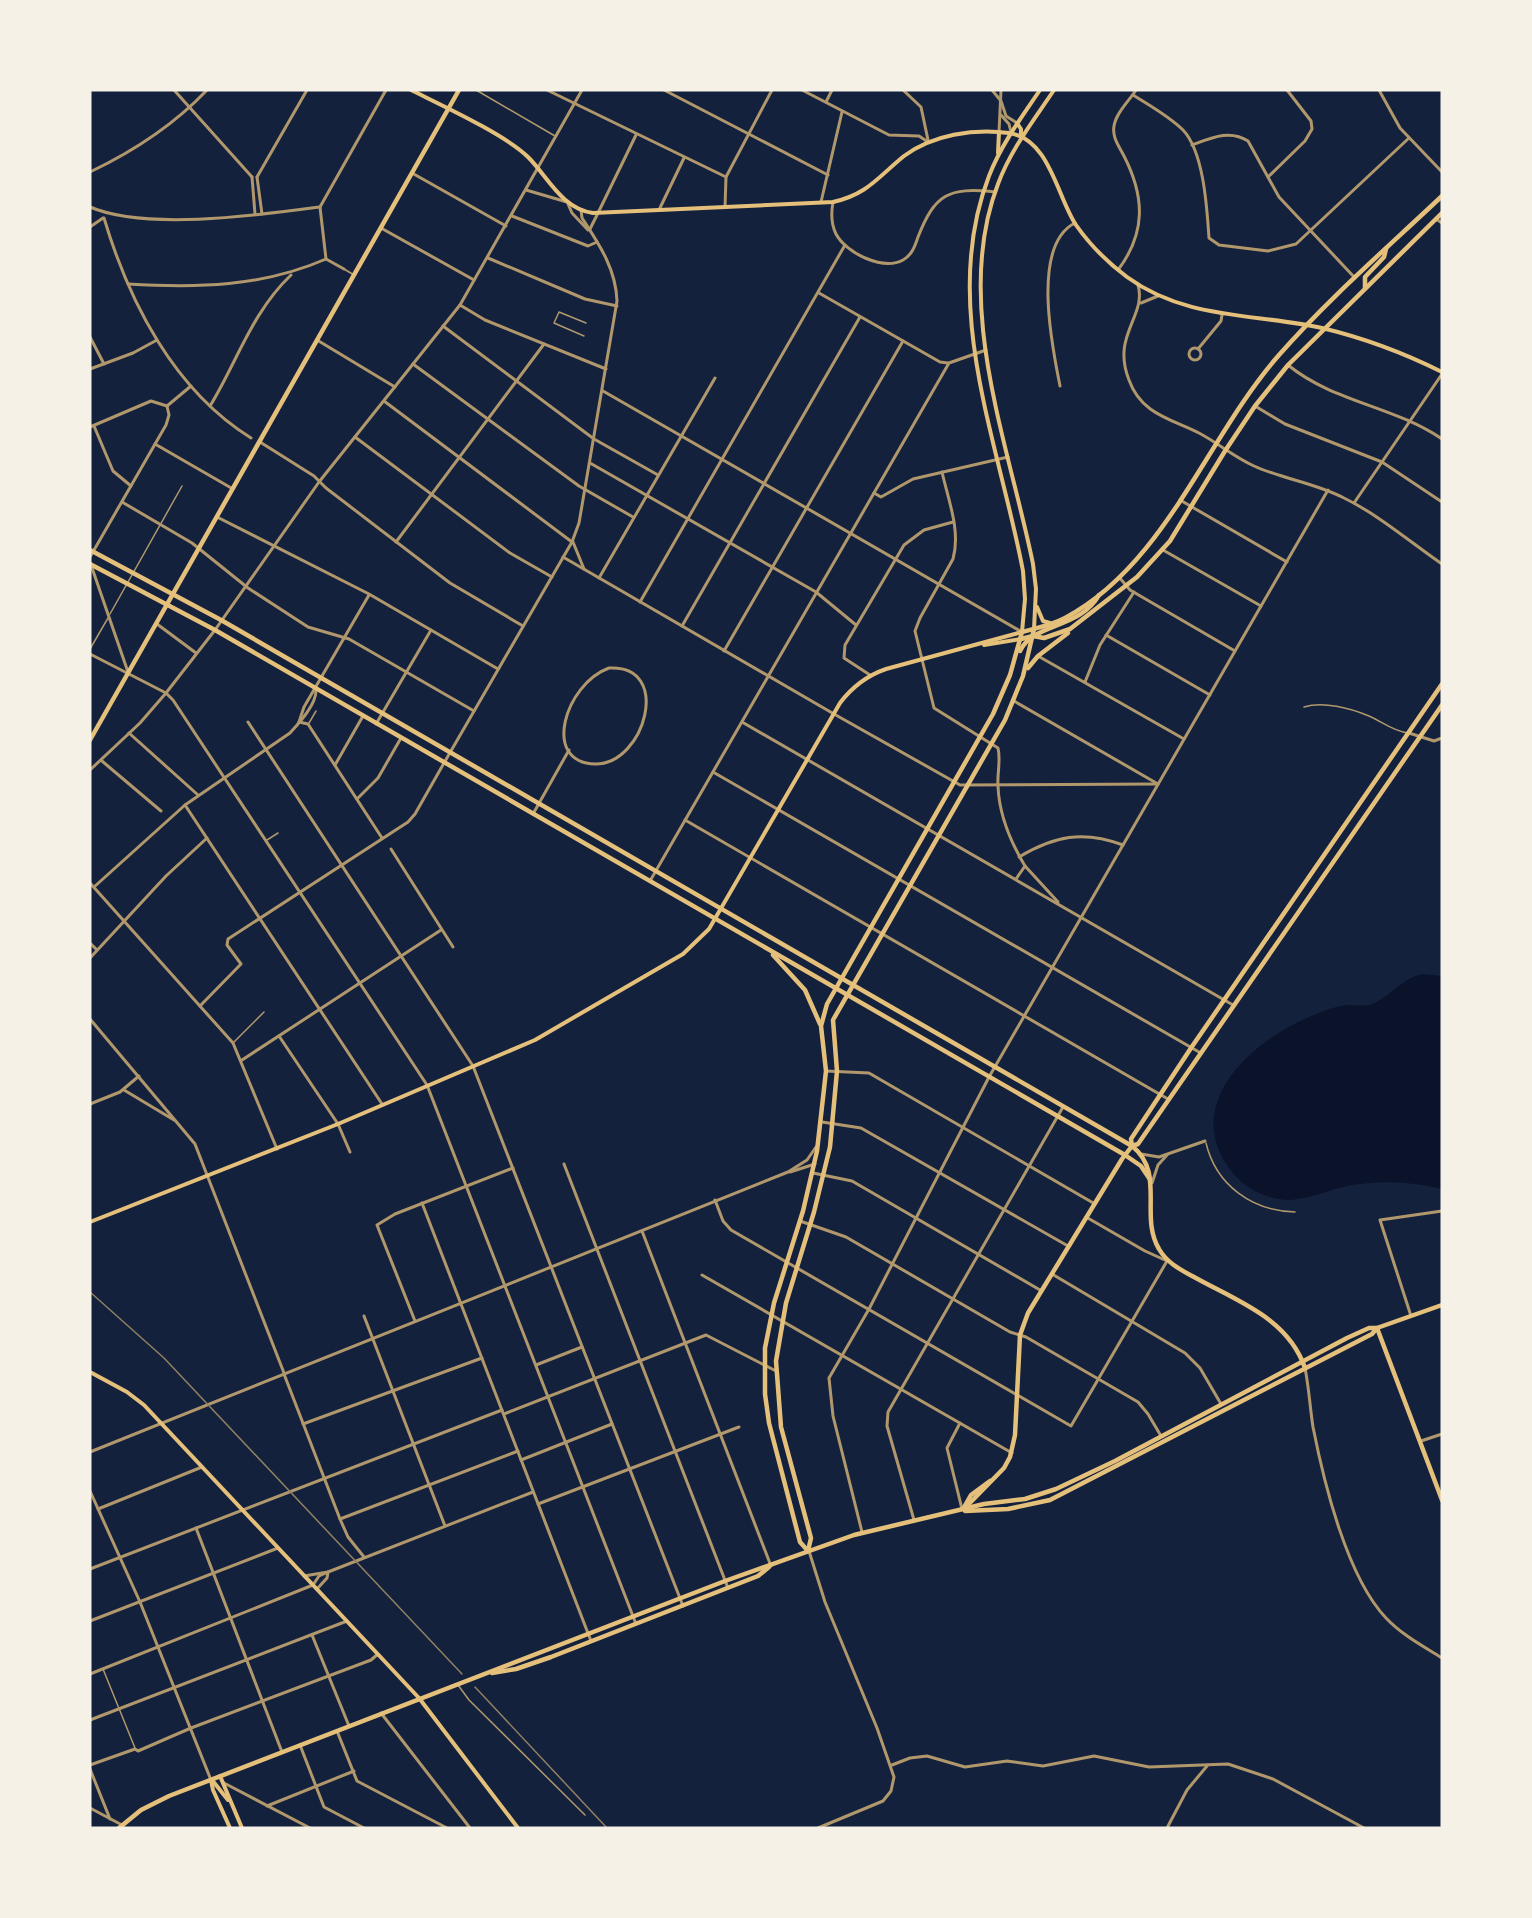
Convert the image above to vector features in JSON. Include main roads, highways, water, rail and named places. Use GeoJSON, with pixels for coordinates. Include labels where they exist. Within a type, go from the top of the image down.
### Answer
{"type":"FeatureCollection","features":[{"type":"Feature","properties":{"kind":"main road"},"geometry":{"type":"LineString","coordinates":[[411,90],[517,148],[568,203],[581,210],[598,213],[833,202],[868,188],[904,157],[928,142],[960,134],[1011,133],[1037,151],[1048,164],[1075,223],[1094,248],[1138,285],[1184,306],[1222,315],[1322,328],[1376,344],[1442,373]]}},
{"type":"Feature","properties":{"kind":"main road"},"geometry":{"type":"LineString","coordinates":[[90,740],[459,90]]}},
{"type":"Feature","properties":{"kind":"main road"},"geometry":{"type":"LineString","coordinates":[[821,1026],[825,1008],[998,705],[1021,639],[1025,599],[1023,571],[975,352],[971,307],[972,254],[984,191],[996,159],[1040,90]]}},
{"type":"Feature","properties":{"kind":"main road"},"geometry":{"type":"LineString","coordinates":[[808,1551],[811,1538],[781,1427],[776,1371],[781,1320],[811,1224],[829,1151],[837,1071],[832,1025],[846,995],[992,744],[1014,701],[1033,636],[1036,604],[1033,564],[986,350],[983,318],[983,259],[988,216],[995,192],[1021,138],[1054,90]]}},
{"type":"Feature","properties":{"kind":"main road"},"geometry":{"type":"LineString","coordinates":[[1017,123],[1021,129],[1021,138]]}},
{"type":"Feature","properties":{"kind":"main road"},"geometry":{"type":"LineString","coordinates":[[996,159],[999,132]]}},
{"type":"Feature","properties":{"kind":"main road"},"geometry":{"type":"LineString","coordinates":[[90,1222],[338,1124],[555,1030],[683,954],[702,939],[722,909],[834,714],[849,692],[870,675],[1057,622],[1119,577],[1159,533],[1243,400],[1307,326],[1442,196]]}},
{"type":"Feature","properties":{"kind":"main road"},"geometry":{"type":"LineString","coordinates":[[1023,676],[1038,656],[1127,586],[1163,550],[1255,406],[1288,365],[1322,328],[1442,213]]}},
{"type":"Feature","properties":{"kind":"main road"},"geometry":{"type":"LineString","coordinates":[[1365,288],[1365,277],[1384,257],[1386,249]]}},
{"type":"Feature","properties":{"kind":"main road"},"geometry":{"type":"LineString","coordinates":[[1355,278],[1365,288]]}},
{"type":"Feature","properties":{"kind":"main road"},"geometry":{"type":"LineString","coordinates":[[91,558],[133,572],[174,593],[1132,1146],[1141,1154],[1149,1168],[1153,1232],[1156,1245],[1167,1261],[1280,1327],[1292,1341],[1305,1368]]}},
{"type":"Feature","properties":{"kind":"main road"},"geometry":{"type":"LineString","coordinates":[[91,558],[127,583],[215,630],[1125,1155],[1141,1166],[1150,1181]]}},
{"type":"Feature","properties":{"kind":"main road"},"geometry":{"type":"LineString","coordinates":[[977,645],[1033,636],[1071,620],[1094,603],[1100,592]]}},
{"type":"Feature","properties":{"kind":"main road"},"geometry":{"type":"LineString","coordinates":[[1036,604],[1044,622],[1057,622]]}},
{"type":"Feature","properties":{"kind":"main road"},"geometry":{"type":"LineString","coordinates":[[1013,665],[1024,644],[1033,636],[1050,637],[1080,624]]}},
{"type":"Feature","properties":{"kind":"main road"},"geometry":{"type":"LineString","coordinates":[[1132,1146],[1131,1138],[1160,1094],[1442,684]]}},
{"type":"Feature","properties":{"kind":"main road"},"geometry":{"type":"LineString","coordinates":[[962,1511],[1004,1468],[1012,1453],[1020,1335],[1050,1273],[1125,1155],[1132,1146],[1138,1144],[1199,1052],[1442,705]]}},
{"type":"Feature","properties":{"kind":"main road"},"geometry":{"type":"LineString","coordinates":[[761,946],[783,965],[805,990],[821,1026],[826,1071],[822,1122],[815,1164],[771,1314],[764,1365],[771,1434],[800,1542],[808,1551]]}},
{"type":"Feature","properties":{"kind":"main road"},"geometry":{"type":"LineString","coordinates":[[815,1164],[829,1151]]}},
{"type":"Feature","properties":{"kind":"main road"},"geometry":{"type":"LineString","coordinates":[[121,1826],[152,1804],[220,1776],[808,1551],[862,1532],[962,1511],[984,1504],[1025,1498],[1056,1489],[1369,1328],[1377,1328],[1442,1305]]}},
{"type":"Feature","properties":{"kind":"main road"},"geometry":{"type":"LineString","coordinates":[[962,1511],[981,1513],[1050,1500],[1372,1334],[1377,1328]]}},
{"type":"Feature","properties":{"kind":"main road"},"geometry":{"type":"LineString","coordinates":[[1377,1328],[1442,1500]]}},
{"type":"Feature","properties":{"kind":"main road"},"geometry":{"type":"LineString","coordinates":[[90,1372],[133,1395],[243,1510],[419,1698],[518,1828]]}},
{"type":"Feature","properties":{"kind":"main road"},"geometry":{"type":"LineString","coordinates":[[962,1511],[971,1495],[991,1481]]}},
{"type":"Feature","properties":{"kind":"main road"},"geometry":{"type":"LineString","coordinates":[[983,1490],[981,1497],[984,1504]]}},
{"type":"Feature","properties":{"kind":"main road"},"geometry":{"type":"LineString","coordinates":[[486,1674],[516,1669],[591,1642],[728,1588],[758,1575],[771,1566]]}},
{"type":"Feature","properties":{"kind":"main road"},"geometry":{"type":"LineString","coordinates":[[220,1776],[242,1828]]}},
{"type":"Feature","properties":{"kind":"main road"},"geometry":{"type":"LineString","coordinates":[[212,1780],[231,1803]]}},
{"type":"Feature","properties":{"kind":"main road"},"geometry":{"type":"LineString","coordinates":[[212,1780],[230,1828]]}},
{"type":"Feature","properties":{"kind":"main road"},"geometry":{"type":"LineString","coordinates":[[223,1812],[233,1808]]}},
{"type":"Feature","properties":{"kind":"water"},"geometry":{"type":"Polygon","coordinates":[[[1423,974],[1442,976],[1442,1189],[1417,1184],[1380,1182],[1343,1187],[1302,1199],[1282,1200],[1259,1193],[1237,1178],[1218,1147],[1215,1138],[1214,1114],[1221,1092],[1235,1071],[1253,1052],[1274,1036],[1297,1023],[1320,1012],[1341,1006],[1372,1004],[1409,979],[1423,974]]]}},
{"type":"Feature","properties":{"kind":"railway"},"geometry":{"type":"LineString","coordinates":[[90,1292],[164,1358],[462,1674]]}},
{"type":"Feature","properties":{"kind":"railway"},"geometry":{"type":"LineString","coordinates":[[475,1687],[607,1828]]}}]}
